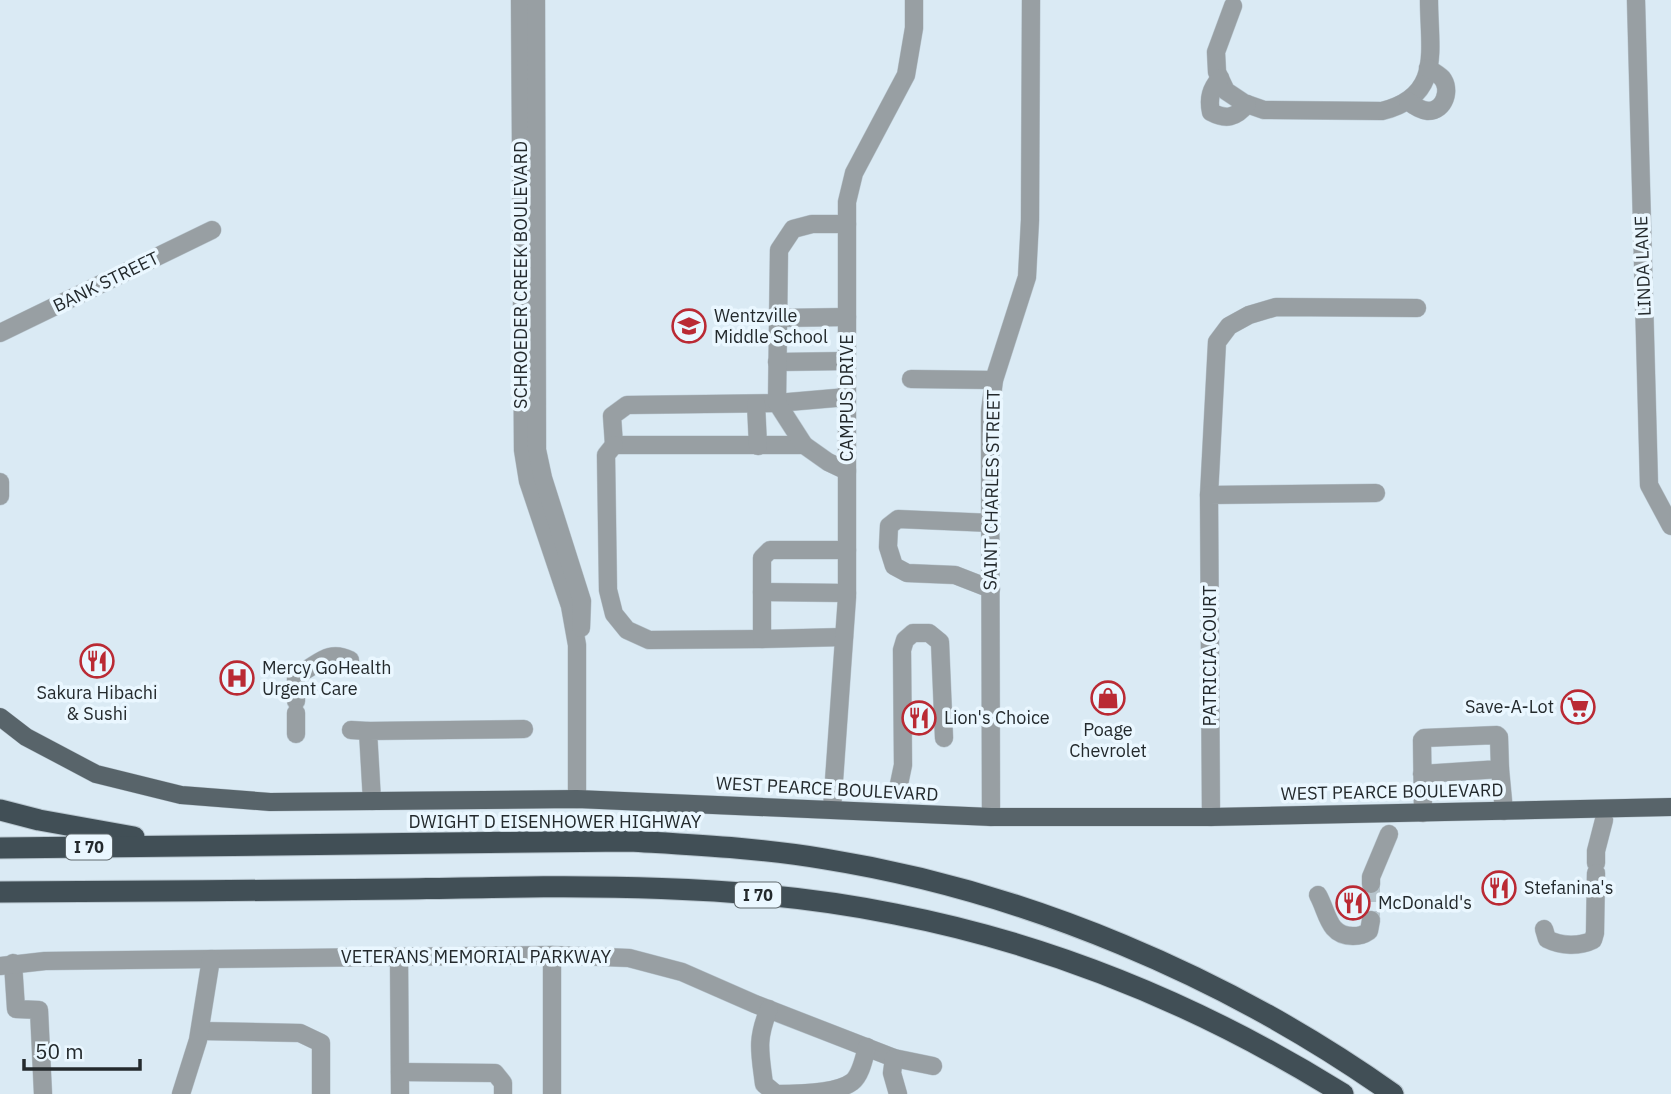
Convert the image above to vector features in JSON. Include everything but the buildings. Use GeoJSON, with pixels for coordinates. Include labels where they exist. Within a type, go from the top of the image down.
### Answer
{"type":"FeatureCollection","features":[{"type":"Feature","properties":{"kind":"highway"},"geometry":{"type":"LineString","coordinates":[[0,810],[177,846]]}},
{"type":"Feature","properties":{"kind":"highway","name":"DWIGHT D EISENHOWER HIGHWAY"},"geometry":{"type":"LineString","coordinates":[[0,848],[629,841],[770,851],[880,869],[935,882],[1041,914],[1145,955],[1296,1032],[1393,1094]]}},
{"type":"Feature","properties":{"kind":"highway","name":"I 70"},"geometry":{"type":"LineString","coordinates":[[0,892],[640,888],[769,896],[836,904],[948,925],[1041,951],[1098,971],[1231,1030],[1343,1094]]}},
{"type":"Feature","properties":{"kind":"main road","name":"WEST PEARCE BOULEVARD"},"geometry":{"type":"LineString","coordinates":[[0,717],[26,737],[96,774],[181,796],[270,802],[577,799],[990,817],[1211,817],[1671,807]]}},
{"type":"Feature","properties":{"kind":"street","name":"SCHROEDER CREEK BOULEVARD"},"geometry":{"type":"LineString","coordinates":[[520,0],[523,450],[528,481],[582,601],[582,624],[577,645],[577,799]]}},
{"type":"Feature","properties":{"kind":"street","name":"SCHROEDER CREEK BOULEVARD"},"geometry":{"type":"LineString","coordinates":[[536,0],[537,450],[558,544]]}},
{"type":"Feature","properties":{"kind":"street","name":"CAMPUS DRIVE"},"geometry":{"type":"LineString","coordinates":[[832,809],[847,593],[847,202],[854,173],[906,75],[914,28],[914,0]]}},
{"type":"Feature","properties":{"kind":"street","name":"SAINT CHARLES STREET"},"geometry":{"type":"LineString","coordinates":[[990,817],[990,412],[994,380],[1027,277],[1030,220],[1031,0]]}},
{"type":"Feature","properties":{"kind":"street"},"geometry":{"type":"LineString","coordinates":[[1233,6],[1216,52],[1217,72],[1226,91],[1247,104],[1264,110],[1382,110],[1400,106],[1408,101],[1418,94],[1426,80],[1429,0]]}},
{"type":"Feature","properties":{"kind":"street","name":"LINDA LANE"},"geometry":{"type":"LineString","coordinates":[[1636,0],[1649,485],[1671,526]]}},
{"type":"Feature","properties":{"kind":"street"},"geometry":{"type":"LineString","coordinates":[[1408,101],[1426,111],[1434,110],[1446,99],[1447,87],[1441,76],[1428,68]]}},
{"type":"Feature","properties":{"kind":"street"},"geometry":{"type":"LineString","coordinates":[[1220,78],[1213,86],[1208,100],[1211,112],[1222,118],[1235,115],[1247,104]]}},
{"type":"Feature","properties":{"kind":"street"},"geometry":{"type":"LineString","coordinates":[[847,224],[812,224],[793,229],[779,250],[777,362],[777,403],[804,444],[828,463],[847,471]]}},
{"type":"Feature","properties":{"kind":"street","name":"BANK STREET"},"geometry":{"type":"LineString","coordinates":[[0,333],[212,230]]}},
{"type":"Feature","properties":{"kind":"street","name":"PATRICIA COURT"},"geometry":{"type":"LineString","coordinates":[[1211,817],[1209,495],[1217,342],[1229,326],[1249,315],[1276,307],[1417,308]]}},
{"type":"Feature","properties":{"kind":"street"},"geometry":{"type":"LineString","coordinates":[[778,318],[847,317]]}},
{"type":"Feature","properties":{"kind":"street"},"geometry":{"type":"LineString","coordinates":[[777,362],[847,362]]}},
{"type":"Feature","properties":{"kind":"street"},"geometry":{"type":"LineString","coordinates":[[911,379],[994,380]]}},
{"type":"Feature","properties":{"kind":"street"},"geometry":{"type":"LineString","coordinates":[[844,636],[649,640],[627,630],[614,614],[608,590],[606,455],[614,445],[612,416],[627,405],[756,404],[847,397]]}},
{"type":"Feature","properties":{"kind":"street"},"geometry":{"type":"LineString","coordinates":[[756,404],[758,446]]}},
{"type":"Feature","properties":{"kind":"street"},"geometry":{"type":"LineString","coordinates":[[614,445],[804,444]]}},
{"type":"Feature","properties":{"kind":"street"},"geometry":{"type":"LineString","coordinates":[[0,482],[0,496]]}},
{"type":"Feature","properties":{"kind":"street"},"geometry":{"type":"LineString","coordinates":[[1209,495],[1377,494]]}},
{"type":"Feature","properties":{"kind":"street"},"geometry":{"type":"LineString","coordinates":[[990,523],[898,519],[889,526],[888,547],[894,566],[907,573],[955,575],[990,589]]}},
{"type":"Feature","properties":{"kind":"street"},"geometry":{"type":"LineString","coordinates":[[762,639],[762,558],[770,550],[847,550]]}},
{"type":"Feature","properties":{"kind":"street"},"geometry":{"type":"LineString","coordinates":[[762,592],[847,593]]}},
{"type":"Feature","properties":{"kind":"street"},"geometry":{"type":"LineString","coordinates":[[898,789],[902,765],[902,650],[905,640],[913,633],[929,633],[940,642],[944,738]]}},
{"type":"Feature","properties":{"kind":"street"},"geometry":{"type":"LineString","coordinates":[[296,734],[296,675],[312,668],[319,659],[329,655],[350,660]]}},
{"type":"Feature","properties":{"kind":"street"},"geometry":{"type":"LineString","coordinates":[[372,801],[360,731],[524,729]]}},
{"type":"Feature","properties":{"kind":"street"},"geometry":{"type":"LineString","coordinates":[[1423,813],[1422,740],[1497,735],[1504,811]]}},
{"type":"Feature","properties":{"kind":"street"},"geometry":{"type":"LineString","coordinates":[[1422,774],[1500,769]]}},
{"type":"Feature","properties":{"kind":"street"},"geometry":{"type":"LineString","coordinates":[[1544,929],[1547,939],[1557,944],[1584,944],[1593,940],[1596,868],[1604,820]]}},
{"type":"Feature","properties":{"kind":"street"},"geometry":{"type":"LineString","coordinates":[[1371,884],[1371,877],[1389,834]]}},
{"type":"Feature","properties":{"kind":"street"},"geometry":{"type":"LineString","coordinates":[[1318,895],[1335,931],[1342,936],[1362,936],[1369,931],[1371,920]]}},
{"type":"Feature","properties":{"kind":"street"},"geometry":{"type":"LineString","coordinates":[[552,955],[552,1094]]}},
{"type":"Feature","properties":{"kind":"street","name":"VETERANS MEMORIAL PARKWAY"},"geometry":{"type":"LineString","coordinates":[[7,965],[211,959],[552,955],[629,958],[682,972],[894,1058],[933,1066]]}},
{"type":"Feature","properties":{"kind":"street"},"geometry":{"type":"LineString","coordinates":[[399,957],[400,1094]]}},
{"type":"Feature","properties":{"kind":"street"},"geometry":{"type":"LineString","coordinates":[[181,1094],[200,1031],[211,959]]}},
{"type":"Feature","properties":{"kind":"street"},"geometry":{"type":"LineString","coordinates":[[7,965],[8,1011],[39,1010],[43,1094]]}},
{"type":"Feature","properties":{"kind":"street"},"geometry":{"type":"LineString","coordinates":[[769,1009],[758,1042],[764,1084],[776,1094],[830,1090],[852,1082],[859,1072],[867,1048]]}},
{"type":"Feature","properties":{"kind":"street"},"geometry":{"type":"LineString","coordinates":[[200,1031],[300,1033],[321,1043],[321,1094]]}},
{"type":"Feature","properties":{"kind":"street"},"geometry":{"type":"LineString","coordinates":[[894,1058],[892,1073],[898,1094]]}},
{"type":"Feature","properties":{"kind":"street"},"geometry":{"type":"LineString","coordinates":[[400,1072],[495,1073],[503,1083],[503,1094]]}},
{"type":"Feature","properties":{"kind":"tunnel"},"geometry":{"type":"LineString","coordinates":[[1371,884],[1371,920]]}},
{"type":"Feature","properties":{"kind":"place","name":"Wentzville Middle School"},"geometry":{"type":"Point","coordinates":[689,326]}},
{"type":"Feature","properties":{"kind":"place","name":"Sakura Hibachi & Sushi"},"geometry":{"type":"Point","coordinates":[97,661]}},
{"type":"Feature","properties":{"kind":"place","name":"Mercy GoHealth Urgent Care"},"geometry":{"type":"Point","coordinates":[237,678]}},
{"type":"Feature","properties":{"kind":"place","name":"Poage Chevrolet"},"geometry":{"type":"Point","coordinates":[1108,698]}},
{"type":"Feature","properties":{"kind":"place","name":"Save-A-Lot"},"geometry":{"type":"Point","coordinates":[1578,707]}},
{"type":"Feature","properties":{"kind":"place","name":"Lion's Choice"},"geometry":{"type":"Point","coordinates":[919,718]}},
{"type":"Feature","properties":{"kind":"place","name":"Stefanina's"},"geometry":{"type":"Point","coordinates":[1499,888]}},
{"type":"Feature","properties":{"kind":"place","name":"McDonald's"},"geometry":{"type":"Point","coordinates":[1353,903]}}]}
